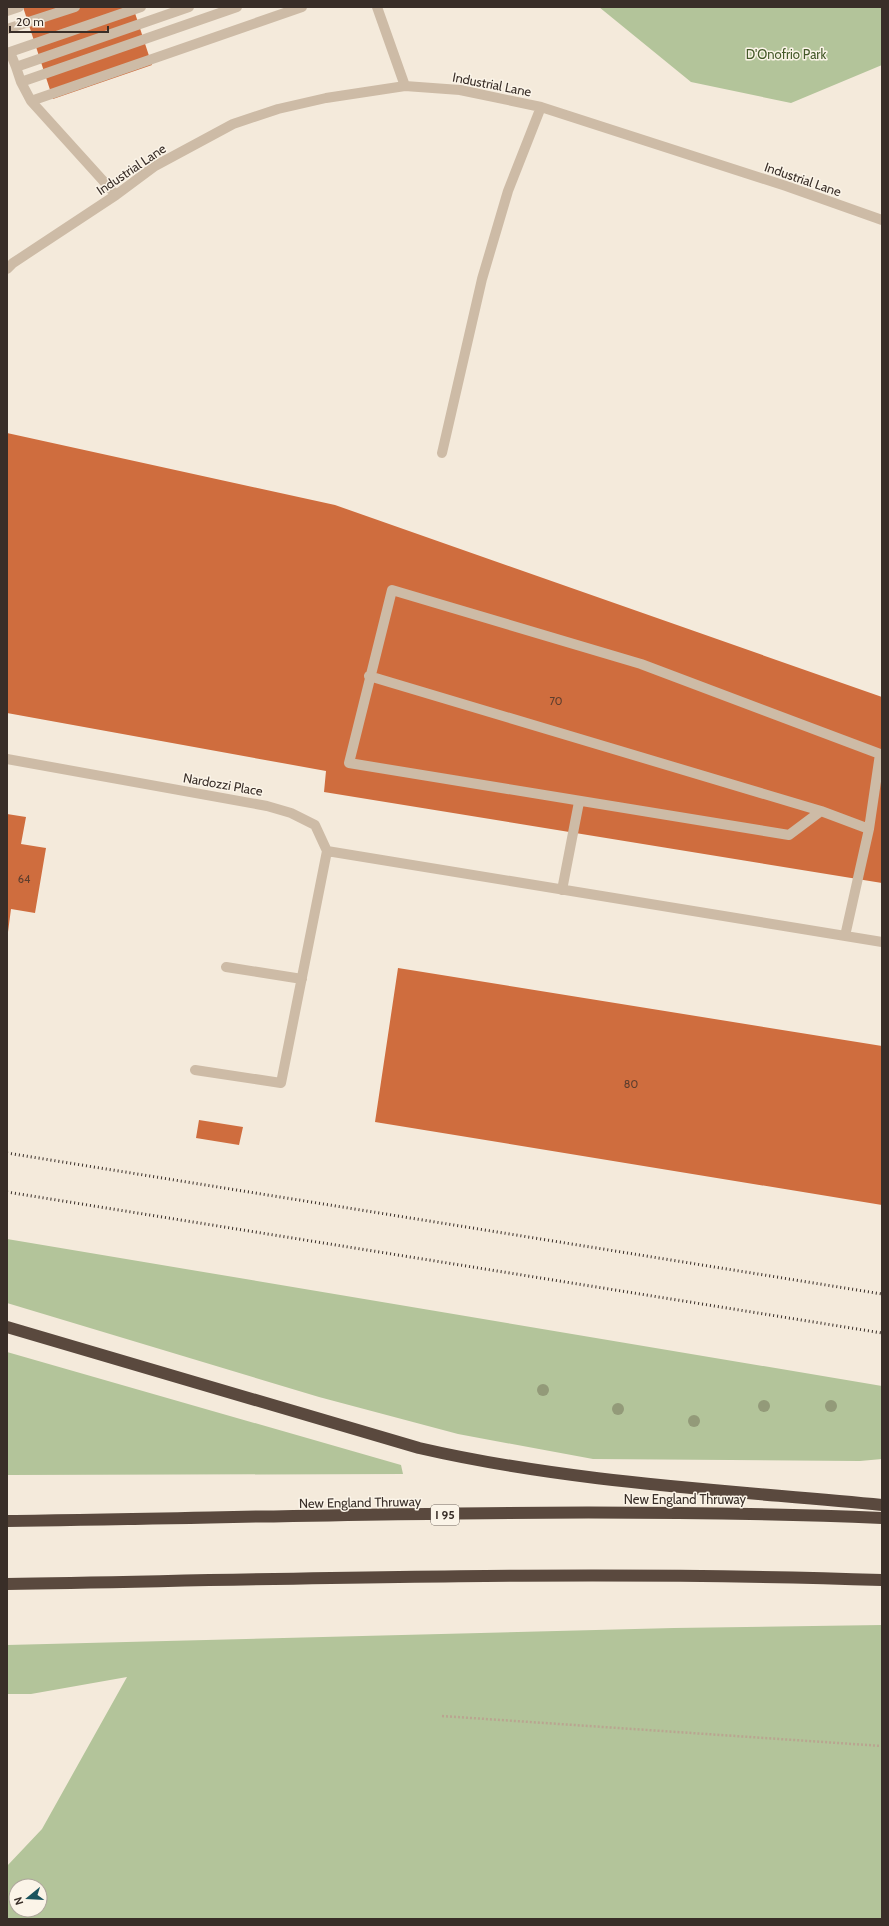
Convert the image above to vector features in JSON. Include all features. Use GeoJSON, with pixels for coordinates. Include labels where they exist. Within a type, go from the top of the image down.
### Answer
{"type":"FeatureCollection","features":[{"type":"Feature","properties":{"kind":"highway"},"geometry":{"type":"LineString","coordinates":[[7,1327],[419,1448],[467,1459],[562,1474],[882,1505]]}},
{"type":"Feature","properties":{"kind":"highway","name":"New England Thruway"},"geometry":{"type":"LineString","coordinates":[[7,1521],[654,1512],[882,1518]]}},
{"type":"Feature","properties":{"kind":"highway"},"geometry":{"type":"LineString","coordinates":[[7,1584],[685,1575],[882,1580]]}},
{"type":"Feature","properties":{"kind":"lane"},"geometry":{"type":"LineString","coordinates":[[7,11],[19,7]]}},
{"type":"Feature","properties":{"kind":"lane"},"geometry":{"type":"LineString","coordinates":[[7,29],[75,7]]}},
{"type":"Feature","properties":{"kind":"lane"},"geometry":{"type":"LineString","coordinates":[[10,52],[141,7]]}},
{"type":"Feature","properties":{"kind":"lane"},"geometry":{"type":"LineString","coordinates":[[16,67],[189,7]]}},
{"type":"Feature","properties":{"kind":"lane"},"geometry":{"type":"LineString","coordinates":[[21,82],[237,7]]}},
{"type":"Feature","properties":{"kind":"lane"},"geometry":{"type":"LineString","coordinates":[[31,101],[302,7]]}},
{"type":"Feature","properties":{"kind":"lane"},"geometry":{"type":"LineString","coordinates":[[377,7],[405,86]]}},
{"type":"Feature","properties":{"kind":"lane"},"geometry":{"type":"LineString","coordinates":[[7,41],[21,82],[31,101],[116,195]]}},
{"type":"Feature","properties":{"kind":"lane","name":"Industrial Lane"},"geometry":{"type":"LineString","coordinates":[[7,269],[14,262],[116,195],[155,166],[233,124],[251,117],[326,98],[405,86],[460,90],[541,107],[786,186],[882,220]]}},
{"type":"Feature","properties":{"kind":"lane"},"geometry":{"type":"LineString","coordinates":[[442,453],[482,279],[508,191],[541,107]]}},
{"type":"Feature","properties":{"kind":"lane"},"geometry":{"type":"LineString","coordinates":[[821,811],[789,835],[579,802],[349,763],[369,676],[392,590],[641,664],[880,754],[868,829],[845,936]]}},
{"type":"Feature","properties":{"kind":"lane"},"geometry":{"type":"LineString","coordinates":[[369,676],[821,811],[868,829]]}},
{"type":"Feature","properties":{"kind":"lane","name":"Nardozzi Place"},"geometry":{"type":"LineString","coordinates":[[7,759],[267,806],[292,813],[315,825],[327,851]]}},
{"type":"Feature","properties":{"kind":"lane"},"geometry":{"type":"LineString","coordinates":[[562,890],[579,802]]}},
{"type":"Feature","properties":{"kind":"lane"},"geometry":{"type":"LineString","coordinates":[[195,1070],[281,1083],[327,851],[882,942]]}},
{"type":"Feature","properties":{"kind":"lane"},"geometry":{"type":"LineString","coordinates":[[226,967],[302,979]]}},
{"type":"Feature","properties":{"kind":"path"},"geometry":{"type":"LineString","coordinates":[[442,1716],[882,1746]]}},
{"type":"Feature","properties":{"kind":"green space","name":"D'Onofrio Park"},"geometry":{"type":"Polygon","coordinates":[[[599,7],[882,7],[882,65],[791,103],[691,82],[599,7]]]}},
{"type":"Feature","properties":{"kind":"green space"},"geometry":{"type":"Polygon","coordinates":[[[7,1239],[882,1386],[882,1459],[860,1461],[593,1459],[458,1434],[319,1397],[7,1303],[7,1239]]]}},
{"type":"Feature","properties":{"kind":"green space"},"geometry":{"type":"Polygon","coordinates":[[[7,1352],[401,1465],[403,1474],[7,1475],[7,1352]]]}},
{"type":"Feature","properties":{"kind":"green space"},"geometry":{"type":"Polygon","coordinates":[[[882,1625],[882,1919],[7,1919],[7,1866],[42,1829],[127,1677],[31,1694],[7,1694],[7,1645],[674,1628],[882,1625]]]}},
{"type":"Feature","properties":{"kind":"building"},"geometry":{"type":"Polygon","coordinates":[[[23,7],[133,7],[152,65],[53,99],[23,7]]]}},
{"type":"Feature","properties":{"kind":"building"},"geometry":{"type":"Polygon","coordinates":[[[7,433],[335,505],[882,697],[882,883],[324,792],[326,771],[7,713],[7,433]]]}},
{"type":"Feature","properties":{"kind":"building"},"geometry":{"type":"Polygon","coordinates":[[[7,814],[26,817],[21,844],[46,848],[35,913],[11,909],[8,932],[7,814]]]}},
{"type":"Feature","properties":{"kind":"building"},"geometry":{"type":"Polygon","coordinates":[[[398,968],[882,1046],[882,1205],[375,1122],[398,968]]]}},
{"type":"Feature","properties":{"kind":"building"},"geometry":{"type":"Polygon","coordinates":[[[199,1120],[243,1127],[239,1145],[196,1138],[199,1120]]]}},
{"type":"Feature","properties":{"kind":"railway"},"geometry":{"type":"LineString","coordinates":[[7,1153],[882,1294]]}},
{"type":"Feature","properties":{"kind":"railway"},"geometry":{"type":"LineString","coordinates":[[7,1192],[882,1333]]}}]}
